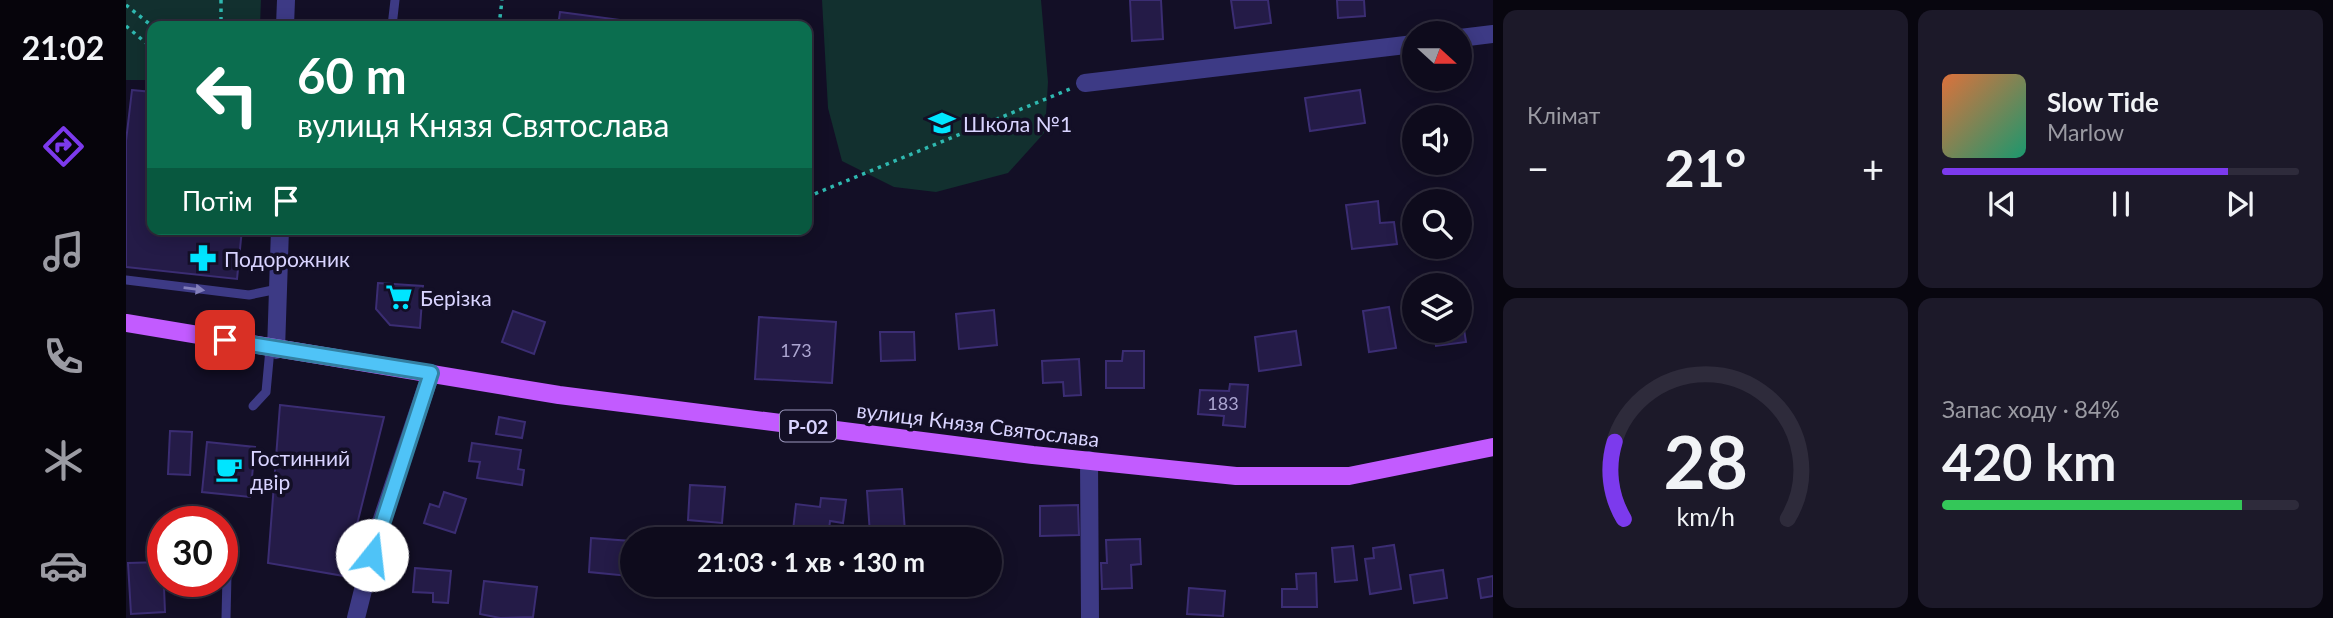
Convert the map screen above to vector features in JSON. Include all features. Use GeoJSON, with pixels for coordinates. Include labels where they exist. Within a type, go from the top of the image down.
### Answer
{"type":"FeatureCollection","features":[{"type":"Feature","properties":{"kind":"main road","name":"вулиця Князя Святослава"},"geometry":{"type":"LineString","coordinates":[[126,323],[559,394],[1236,476],[1349,476],[1493,447]]}},
{"type":"Feature","properties":{"kind":"street"},"geometry":{"type":"LineString","coordinates":[[285,21],[286,0]]}},
{"type":"Feature","properties":{"kind":"street"},"geometry":{"type":"LineString","coordinates":[[1472,37],[1493,34]]}},
{"type":"Feature","properties":{"kind":"street"},"geometry":{"type":"LineString","coordinates":[[1085,83],[1402,45]]}},
{"type":"Feature","properties":{"kind":"street"},"geometry":{"type":"LineString","coordinates":[[273,349],[280,235]]}},
{"type":"Feature","properties":{"kind":"street"},"geometry":{"type":"LineString","coordinates":[[356,618],[377,534],[431,373]]}},
{"type":"Feature","properties":{"kind":"street"},"geometry":{"type":"LineString","coordinates":[[1088,460],[1090,618]]}},
{"type":"Feature","properties":{"kind":"lane"},"geometry":{"type":"LineString","coordinates":[[393,21],[395,0]]}},
{"type":"Feature","properties":{"kind":"lane"},"geometry":{"type":"LineString","coordinates":[[126,280],[249,295],[278,289]]}},
{"type":"Feature","properties":{"kind":"lane"},"geometry":{"type":"LineString","coordinates":[[253,406],[265,392],[273,349]]}},
{"type":"Feature","properties":{"kind":"lane"},"geometry":{"type":"LineString","coordinates":[[226,597],[226,618]]}},
{"type":"Feature","properties":{"kind":"path"},"geometry":{"type":"LineString","coordinates":[[131,0],[126,5],[147,22]]}},
{"type":"Feature","properties":{"kind":"path"},"geometry":{"type":"LineString","coordinates":[[221,0],[221,21]]}},
{"type":"Feature","properties":{"kind":"path"},"geometry":{"type":"LineString","coordinates":[[500,21],[502,0]]}},
{"type":"Feature","properties":{"kind":"path"},"geometry":{"type":"LineString","coordinates":[[126,26],[147,44]]}},
{"type":"Feature","properties":{"kind":"path"},"geometry":{"type":"LineString","coordinates":[[812,195],[1085,83]]}},
{"type":"Feature","properties":{"kind":"green space"},"geometry":{"type":"Polygon","coordinates":[[[126,0],[261,0],[260,21],[147,21],[147,80],[126,80],[126,0]]]}},
{"type":"Feature","properties":{"kind":"green space"},"geometry":{"type":"Polygon","coordinates":[[[822,0],[1041,0],[1048,82],[1045,132],[1008,173],[936,192],[894,187],[842,161],[828,108],[822,0]]]}},
{"type":"Feature","properties":{"kind":"building"},"geometry":{"type":"Polygon","coordinates":[[[1130,0],[1161,0],[1163,39],[1132,41],[1130,0]]]}},
{"type":"Feature","properties":{"kind":"building"},"geometry":{"type":"Polygon","coordinates":[[[1231,0],[1268,0],[1271,23],[1235,28],[1231,0]]]}},
{"type":"Feature","properties":{"kind":"building"},"geometry":{"type":"Polygon","coordinates":[[[1337,0],[1364,0],[1365,16],[1338,18],[1337,0]]]}},
{"type":"Feature","properties":{"kind":"building"},"geometry":{"type":"Polygon","coordinates":[[[560,12],[628,21],[559,21],[560,12]]]}},
{"type":"Feature","properties":{"kind":"building"},"geometry":{"type":"Polygon","coordinates":[[[132,90],[147,92],[147,235],[241,235],[237,279],[126,267],[126,141],[132,90]]]}},
{"type":"Feature","properties":{"kind":"building"},"geometry":{"type":"Polygon","coordinates":[[[1360,90],[1365,123],[1310,131],[1305,98],[1360,90]]]}},
{"type":"Feature","properties":{"kind":"building"},"geometry":{"type":"Polygon","coordinates":[[[1378,201],[1380,223],[1394,222],[1397,244],[1352,249],[1346,205],[1378,201]]]}},
{"type":"Feature","properties":{"kind":"building","name":"Берізка"},"geometry":{"type":"Polygon","coordinates":[[[378,283],[423,286],[420,328],[390,325],[376,309],[378,283]]]}},
{"type":"Feature","properties":{"kind":"building"},"geometry":{"type":"Polygon","coordinates":[[[1389,307],[1396,348],[1369,352],[1363,311],[1389,307]]]}},
{"type":"Feature","properties":{"kind":"building"},"geometry":{"type":"Polygon","coordinates":[[[994,310],[997,345],[959,349],[956,314],[994,310]]]}},
{"type":"Feature","properties":{"kind":"building"},"geometry":{"type":"Polygon","coordinates":[[[513,311],[545,322],[534,354],[502,342],[513,311]]]}},
{"type":"Feature","properties":{"kind":"building"},"geometry":{"type":"Polygon","coordinates":[[[759,317],[836,322],[832,383],[755,379],[759,317]]]}},
{"type":"Feature","properties":{"kind":"building"},"geometry":{"type":"Polygon","coordinates":[[[1296,331],[1301,365],[1259,371],[1255,337],[1296,331]]]}},
{"type":"Feature","properties":{"kind":"building"},"geometry":{"type":"Polygon","coordinates":[[[880,332],[914,332],[915,360],[881,361],[880,332]]]}},
{"type":"Feature","properties":{"kind":"building"},"geometry":{"type":"Polygon","coordinates":[[[1436,343],[1458,343],[1436,346],[1436,343]]]}},
{"type":"Feature","properties":{"kind":"building"},"geometry":{"type":"Polygon","coordinates":[[[1123,351],[1144,351],[1144,388],[1106,388],[1106,361],[1122,361],[1123,351]]]}},
{"type":"Feature","properties":{"kind":"building"},"geometry":{"type":"Polygon","coordinates":[[[1079,359],[1081,395],[1064,396],[1063,382],[1043,383],[1042,361],[1079,359]]]}},
{"type":"Feature","properties":{"kind":"building"},"geometry":{"type":"Polygon","coordinates":[[[1230,384],[1248,385],[1245,427],[1223,425],[1224,416],[1198,414],[1200,390],[1229,391],[1230,384]]]}},
{"type":"Feature","properties":{"kind":"building"},"geometry":{"type":"Polygon","coordinates":[[[280,405],[384,417],[344,576],[268,563],[280,405]]]}},
{"type":"Feature","properties":{"kind":"building"},"geometry":{"type":"Polygon","coordinates":[[[499,417],[525,422],[522,438],[496,434],[499,417]]]}},
{"type":"Feature","properties":{"kind":"building"},"geometry":{"type":"Polygon","coordinates":[[[170,431],[192,432],[190,475],[168,474],[170,431]]]}},
{"type":"Feature","properties":{"kind":"building","name":"Гостинний двір"},"geometry":{"type":"Polygon","coordinates":[[[207,442],[255,447],[250,497],[202,492],[207,442]]]}},
{"type":"Feature","properties":{"kind":"building"},"geometry":{"type":"Polygon","coordinates":[[[472,443],[521,450],[518,469],[524,470],[522,485],[477,478],[480,462],[469,461],[472,443]]]}},
{"type":"Feature","properties":{"kind":"building"},"geometry":{"type":"Polygon","coordinates":[[[690,485],[725,487],[722,523],[688,520],[690,485]]]}},
{"type":"Feature","properties":{"kind":"building"},"geometry":{"type":"Polygon","coordinates":[[[902,489],[905,527],[870,527],[867,491],[902,489]]]}},
{"type":"Feature","properties":{"kind":"building"},"geometry":{"type":"Polygon","coordinates":[[[444,492],[466,499],[455,533],[424,523],[430,504],[439,507],[444,492]]]}},
{"type":"Feature","properties":{"kind":"building"},"geometry":{"type":"Polygon","coordinates":[[[821,498],[846,500],[843,523],[830,521],[829,527],[793,527],[796,504],[820,507],[821,498]]]}},
{"type":"Feature","properties":{"kind":"building"},"geometry":{"type":"Polygon","coordinates":[[[1078,505],[1079,535],[1040,536],[1040,506],[1078,505]]]}},
{"type":"Feature","properties":{"kind":"building"},"geometry":{"type":"Polygon","coordinates":[[[591,538],[620,540],[620,575],[589,572],[591,538]]]}},
{"type":"Feature","properties":{"kind":"building"},"geometry":{"type":"Polygon","coordinates":[[[1140,539],[1141,564],[1131,565],[1132,588],[1102,589],[1101,563],[1107,563],[1106,540],[1140,539]]]}},
{"type":"Feature","properties":{"kind":"building"},"geometry":{"type":"Polygon","coordinates":[[[1394,545],[1401,589],[1370,594],[1365,559],[1374,558],[1373,548],[1394,545]]]}},
{"type":"Feature","properties":{"kind":"building"},"geometry":{"type":"Polygon","coordinates":[[[1353,546],[1357,580],[1335,582],[1332,548],[1353,546]]]}},
{"type":"Feature","properties":{"kind":"building"},"geometry":{"type":"Polygon","coordinates":[[[147,562],[147,597],[164,597],[165,612],[131,614],[128,563],[147,562]]]}},
{"type":"Feature","properties":{"kind":"building"},"geometry":{"type":"Polygon","coordinates":[[[415,568],[451,571],[448,603],[433,602],[433,593],[413,592],[415,568]]]}},
{"type":"Feature","properties":{"kind":"building"},"geometry":{"type":"Polygon","coordinates":[[[1443,570],[1447,598],[1414,603],[1410,575],[1443,570]]]}},
{"type":"Feature","properties":{"kind":"building"},"geometry":{"type":"Polygon","coordinates":[[[1316,573],[1317,607],[1282,607],[1282,589],[1297,589],[1296,574],[1316,573]]]}},
{"type":"Feature","properties":{"kind":"building"},"geometry":{"type":"Polygon","coordinates":[[[1493,576],[1493,596],[1481,598],[1478,579],[1493,576]]]}},
{"type":"Feature","properties":{"kind":"building"},"geometry":{"type":"Polygon","coordinates":[[[484,581],[537,587],[533,617],[500,618],[480,614],[484,581]]]}},
{"type":"Feature","properties":{"kind":"building"},"geometry":{"type":"Polygon","coordinates":[[[1189,588],[1225,591],[1223,616],[1187,614],[1189,588]]]}},
{"type":"Feature","properties":{"kind":"place","name":"Школа №1"},"geometry":{"type":"Point","coordinates":[942,123]}},
{"type":"Feature","properties":{"kind":"place","name":"Подорожник"},"geometry":{"type":"Point","coordinates":[203,258]}},
{"type":"Feature","properties":{"kind":"place","name":"Берізка"},"geometry":{"type":"Point","coordinates":[399,297]}},
{"type":"Feature","properties":{"kind":"place","name":"Гостинний двір"},"geometry":{"type":"Point","coordinates":[229,469]}},
{"type":"Feature","properties":{"kind":"route"},"geometry":{"type":"LineString","coordinates":[[225,340],[431,373],[372,555]]}}]}
